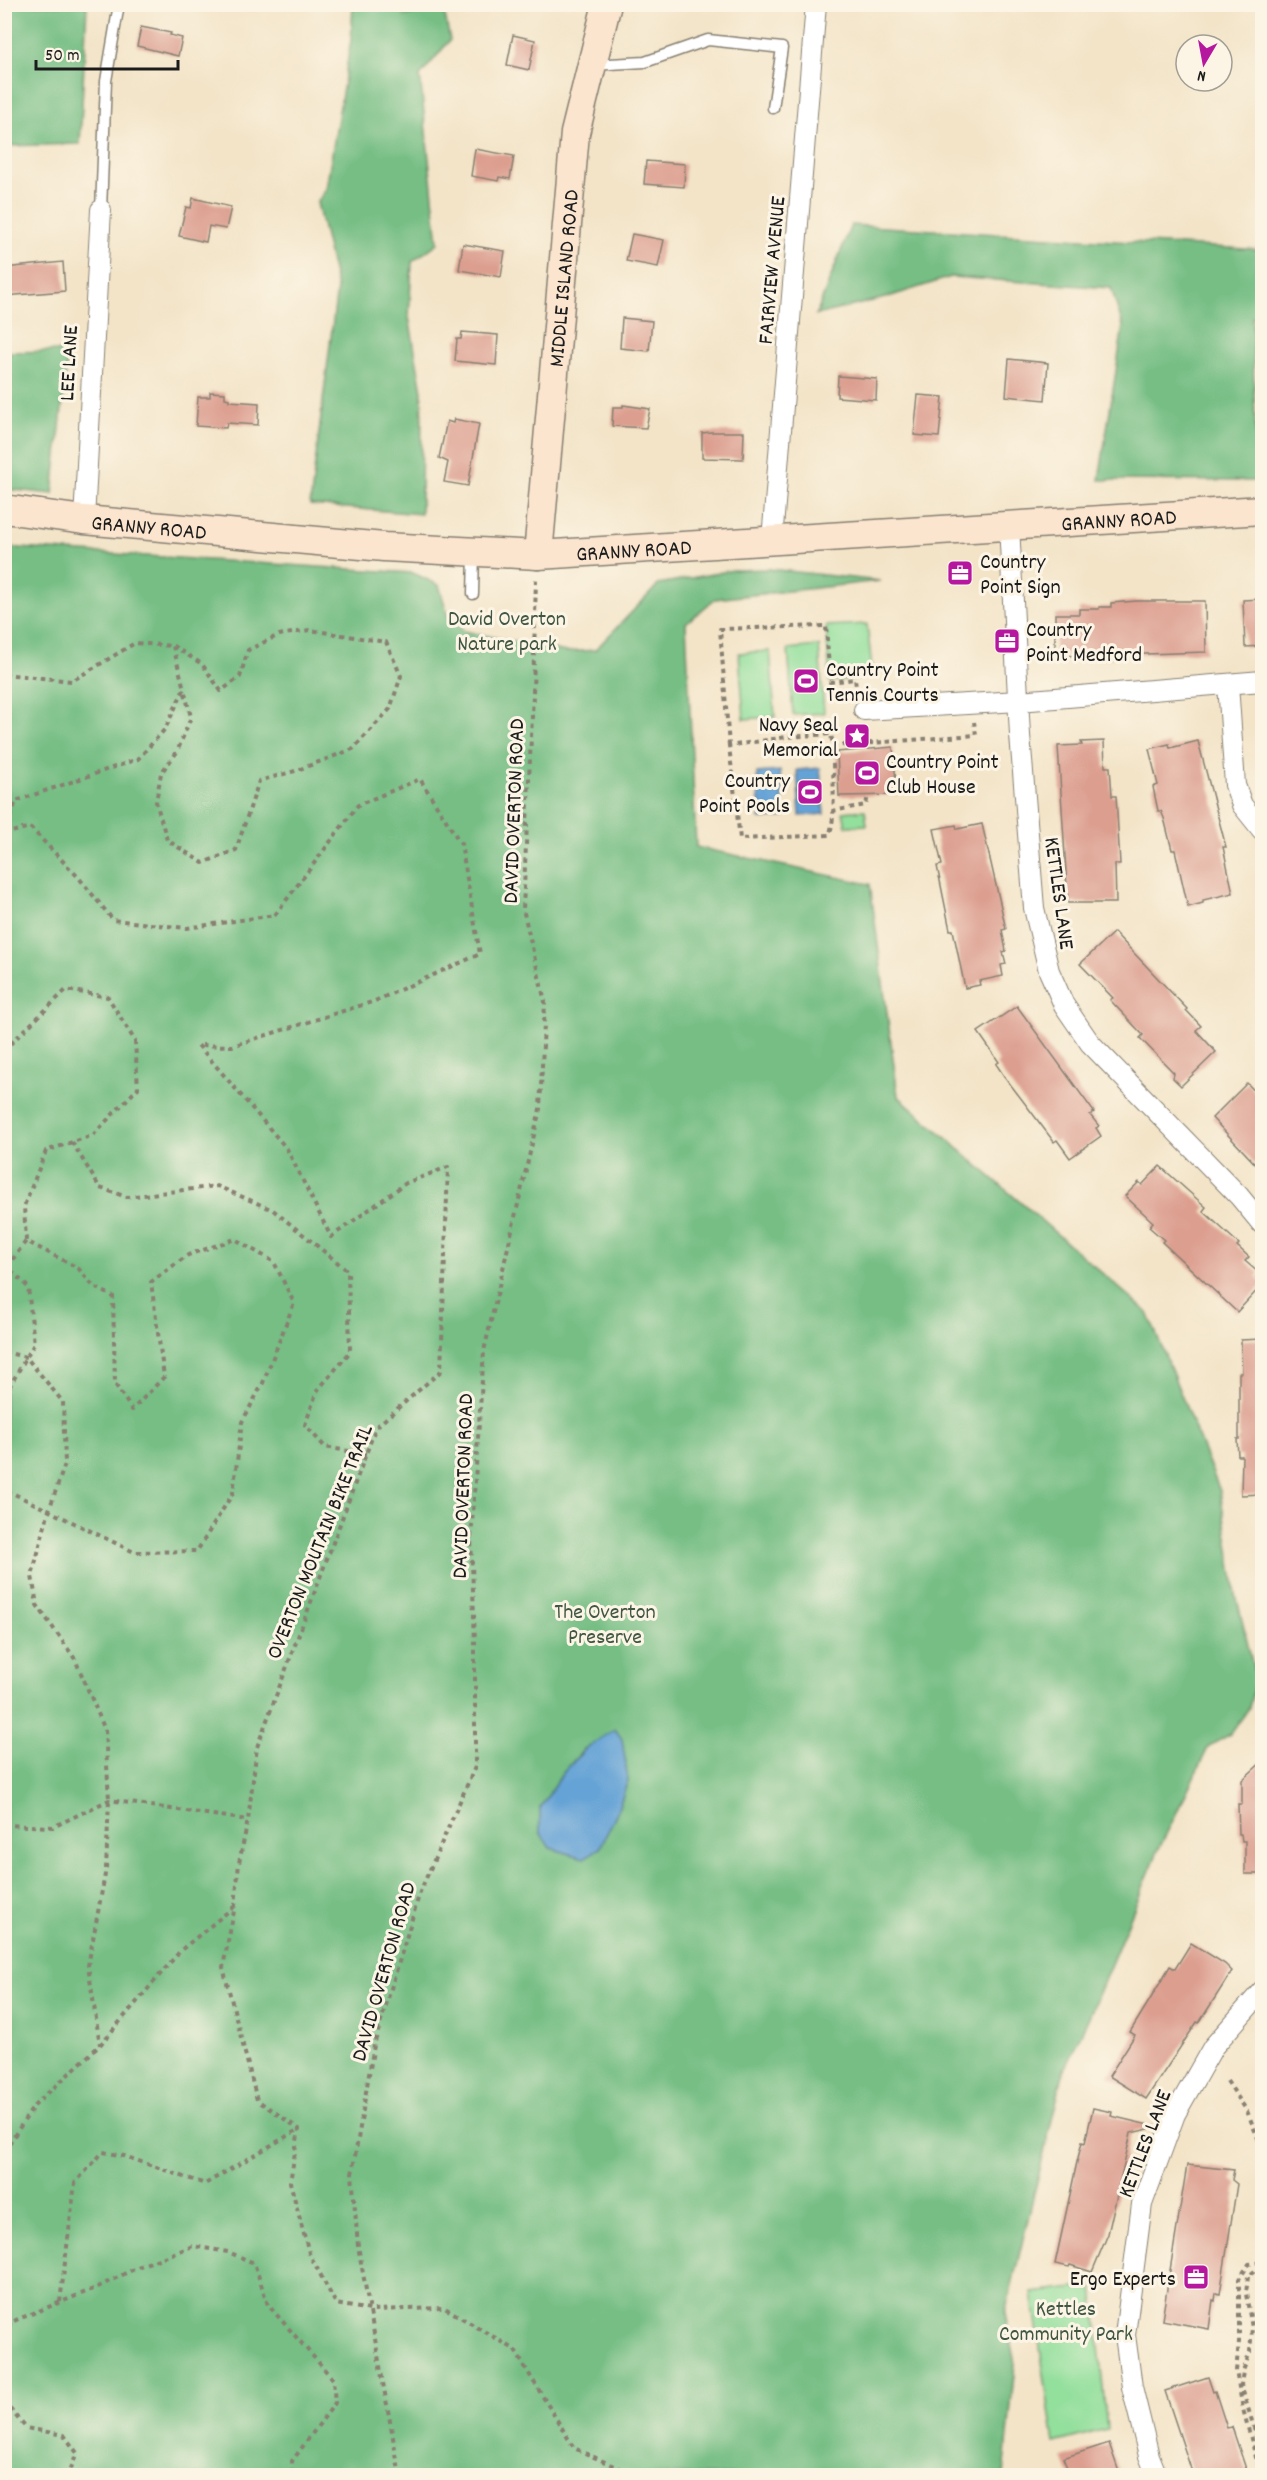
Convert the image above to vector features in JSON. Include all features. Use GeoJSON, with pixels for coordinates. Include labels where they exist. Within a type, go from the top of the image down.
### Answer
{"type":"FeatureCollection","features":[{"type":"Feature","properties":{"kind":"street","name":"MIDDLE ISLAND ROAD"},"geometry":{"type":"LineString","coordinates":[[538,555],[575,133],[607,4]]}},
{"type":"Feature","properties":{"kind":"street","name":"FAIRVIEW AVENUE"},"geometry":{"type":"LineString","coordinates":[[772,540],[816,4]]}},
{"type":"Feature","properties":{"kind":"street","name":"LEE LANE"},"geometry":{"type":"LineString","coordinates":[[84,520],[101,210]]}},
{"type":"Feature","properties":{"kind":"street","name":"GRANNY ROAD"},"geometry":{"type":"LineString","coordinates":[[4,509],[84,520],[384,547],[538,555],[1263,510]]}},
{"type":"Feature","properties":{"kind":"street","name":"KETTLES LANE"},"geometry":{"type":"LineString","coordinates":[[1009,525],[1020,735],[1034,908],[1049,971],[1060,997],[1090,1043],[1239,1196],[1263,1224]]}},
{"type":"Feature","properties":{"kind":"street"},"geometry":{"type":"LineString","coordinates":[[864,710],[1019,702],[1263,681]]}},
{"type":"Feature","properties":{"kind":"street"},"geometry":{"type":"LineString","coordinates":[[1228,684],[1235,785],[1242,805],[1263,830]]}},
{"type":"Feature","properties":{"kind":"street","name":"KETTLES LANE"},"geometry":{"type":"LineString","coordinates":[[1156,2475],[1132,2387],[1125,2335],[1142,2204],[1175,2114],[1213,2047],[1263,1991]]}},
{"type":"Feature","properties":{"kind":"lane"},"geometry":{"type":"LineString","coordinates":[[101,210],[106,81],[119,4]]}},
{"type":"Feature","properties":{"kind":"lane"},"geometry":{"type":"LineString","coordinates":[[592,65],[645,63],[708,40],[782,48],[773,108]]}},
{"type":"Feature","properties":{"kind":"lane"},"geometry":{"type":"LineString","coordinates":[[473,594],[474,552]]}},
{"type":"Feature","properties":{"kind":"path","name":"DAVID OVERTON ROAD"},"geometry":{"type":"LineString","coordinates":[[399,2475],[358,2246],[352,2174],[374,2045],[420,1892],[475,1767],[475,1642],[471,1538],[483,1351],[540,1109],[545,1002],[523,909],[538,555]]}},
{"type":"Feature","properties":{"kind":"path"},"geometry":{"type":"LineString","coordinates":[[729,746],[786,737],[831,734],[833,746],[832,810],[829,835],[740,839],[729,746],[720,629],[826,626],[830,682],[855,679]]}},
{"type":"Feature","properties":{"kind":"path"},"geometry":{"type":"LineString","coordinates":[[4,674],[72,681],[135,643],[173,646],[202,664],[221,691],[240,677],[248,650],[279,635],[310,630],[386,642],[401,676],[390,709],[353,749],[295,771],[259,781],[236,850],[203,863],[167,840],[156,802],[161,773],[177,752],[191,717],[173,646]]}},
{"type":"Feature","properties":{"kind":"path"},"geometry":{"type":"LineString","coordinates":[[5,834],[16,801],[138,759],[165,729],[183,689]]}},
{"type":"Feature","properties":{"kind":"path"},"geometry":{"type":"LineString","coordinates":[[833,746],[976,735],[974,716]]}},
{"type":"Feature","properties":{"kind":"path","name":"OVERTON MOUTAIN BIKE TRAIL"},"geometry":{"type":"LineString","coordinates":[[5,834],[30,827],[79,878],[113,920],[187,928],[275,915],[358,805],[420,779],[460,844],[480,954],[375,1001],[232,1046],[198,1045],[287,1149],[331,1237],[406,1183],[448,1167],[441,1371],[376,1427],[257,1747],[248,1820],[239,1863],[235,1906],[223,1967],[257,2100],[299,2129]]}},
{"type":"Feature","properties":{"kind":"path"},"geometry":{"type":"LineString","coordinates":[[832,810],[866,805],[868,795]]}},
{"type":"Feature","properties":{"kind":"path"},"geometry":{"type":"LineString","coordinates":[[4,1050],[66,990],[108,997],[135,1041],[138,1088],[93,1135],[46,1150],[24,1206],[26,1241],[6,1268],[28,1287],[34,1344],[4,1396]]}},
{"type":"Feature","properties":{"kind":"path"},"geometry":{"type":"LineString","coordinates":[[72,1142],[100,1188],[127,1197],[217,1186],[273,1210],[348,1271],[350,1352],[317,1391],[305,1425],[325,1447],[366,1454]]}},
{"type":"Feature","properties":{"kind":"path"},"geometry":{"type":"LineString","coordinates":[[4,1489],[134,1552],[197,1551],[233,1493],[242,1422],[262,1383],[294,1303],[274,1262],[235,1239],[188,1256],[152,1282],[164,1377],[132,1410],[116,1384],[113,1296],[94,1287],[78,1268],[26,1241]]}},
{"type":"Feature","properties":{"kind":"path"},"geometry":{"type":"LineString","coordinates":[[4,1352],[27,1357],[63,1402],[65,1464],[49,1510],[32,1576],[37,1605],[75,1659],[105,1730],[109,1800],[105,1869],[88,1966],[100,2044]]}},
{"type":"Feature","properties":{"kind":"path"},"geometry":{"type":"LineString","coordinates":[[4,1825],[53,1827],[109,1800],[248,1820]]}},
{"type":"Feature","properties":{"kind":"path"},"geometry":{"type":"LineString","coordinates":[[4,2151],[34,2106],[100,2044],[181,1950],[235,1906]]}},
{"type":"Feature","properties":{"kind":"path"},"geometry":{"type":"LineString","coordinates":[[1227,2080],[1247,2111],[1263,2148]]}},
{"type":"Feature","properties":{"kind":"path"},"geometry":{"type":"LineString","coordinates":[[299,2129],[290,2182],[309,2253],[336,2304],[370,2310],[445,2308],[514,2349],[574,2448],[636,2475]]}},
{"type":"Feature","properties":{"kind":"path"},"geometry":{"type":"LineString","coordinates":[[60,2303],[75,2183],[103,2152],[124,2156],[205,2184],[299,2129]]}},
{"type":"Feature","properties":{"kind":"path"},"geometry":{"type":"LineString","coordinates":[[4,2335],[11,2322],[60,2303],[140,2266],[193,2246],[228,2252],[254,2263],[268,2305],[333,2379],[335,2403],[292,2461],[292,2475]]}},
{"type":"Feature","properties":{"kind":"path"},"geometry":{"type":"LineString","coordinates":[[1261,2475],[1243,2409],[1236,2372],[1239,2342],[1239,2279],[1249,2264],[1263,2262]]}},
{"type":"Feature","properties":{"kind":"path"},"geometry":{"type":"LineString","coordinates":[[1263,2266],[1248,2276],[1246,2294],[1252,2328],[1250,2352],[1241,2385],[1263,2454]]}},
{"type":"Feature","properties":{"kind":"path"},"geometry":{"type":"LineString","coordinates":[[4,2402],[26,2428],[63,2434],[77,2453],[68,2475]]}},
{"type":"Feature","properties":{"kind":"green space"},"geometry":{"type":"Polygon","coordinates":[[[4,5],[87,5],[80,144],[5,146],[4,5]]]}},
{"type":"Feature","properties":{"kind":"green space"},"geometry":{"type":"Polygon","coordinates":[[[353,5],[401,5],[404,16],[443,5],[450,40],[420,76],[438,243],[412,262],[409,317],[422,391],[421,514],[310,505],[337,288],[317,203],[326,189],[351,40],[353,5]]]}},
{"type":"Feature","properties":{"kind":"green space"},"geometry":{"type":"Polygon","coordinates":[[[851,225],[1262,250],[1262,317],[1252,317],[1257,481],[1099,480],[1123,326],[1111,288],[951,277],[885,298],[816,315],[851,225]]]}},
{"type":"Feature","properties":{"kind":"green space"},"geometry":{"type":"Polygon","coordinates":[[[68,351],[53,494],[5,489],[5,352],[68,351]]]}},
{"type":"Feature","properties":{"kind":"green space","name":"The Overton Preserve"},"geometry":{"type":"Polygon","coordinates":[[[4,547],[413,573],[439,585],[449,620],[464,631],[566,652],[595,650],[659,584],[733,570],[769,569],[880,581],[715,599],[686,623],[696,847],[870,884],[898,1096],[1148,1313],[1220,1491],[1236,1595],[1256,1679],[1249,1708],[1231,1734],[1209,1746],[1158,1851],[1089,2017],[1064,2070],[1005,2314],[1015,2364],[1004,2475],[5,2475],[4,547]],[[585,1748],[563,1773],[540,1808],[600,1848],[617,1812],[628,1780],[585,1748]]]}},
{"type":"Feature","properties":{"kind":"green space"},"geometry":{"type":"Polygon","coordinates":[[[867,624],[873,677],[830,682],[826,626],[867,624]]]}},
{"type":"Feature","properties":{"kind":"green space","name":"Country Point Tennis Courts"},"geometry":{"type":"Polygon","coordinates":[[[819,646],[824,713],[793,715],[788,649],[819,646]]]}},
{"type":"Feature","properties":{"kind":"green space","name":"Country Point Tennis Courts"},"geometry":{"type":"Polygon","coordinates":[[[770,651],[775,717],[744,719],[739,653],[770,651]]]}},
{"type":"Feature","properties":{"kind":"green space"},"geometry":{"type":"Polygon","coordinates":[[[865,810],[867,825],[846,826],[843,812],[865,810]]]}},
{"type":"Feature","properties":{"kind":"green space","name":"Kettles Community Park"},"geometry":{"type":"Polygon","coordinates":[[[1093,2286],[1107,2429],[1054,2443],[1032,2293],[1093,2286]]]}},
{"type":"Feature","properties":{"kind":"water","name":"Country Point Pools"},"geometry":{"type":"Polygon","coordinates":[[[820,768],[824,814],[800,816],[797,770],[820,768]]]}},
{"type":"Feature","properties":{"kind":"water","name":"Country Point Pools"},"geometry":{"type":"Polygon","coordinates":[[[780,771],[784,817],[760,819],[757,773],[780,771]]]}},
{"type":"Feature","properties":{"kind":"water"},"geometry":{"type":"Polygon","coordinates":[[[615,1729],[622,1739],[628,1780],[617,1812],[600,1848],[584,1858],[550,1848],[540,1832],[540,1808],[563,1773],[586,1748],[615,1729]]]}},
{"type":"Feature","properties":{"kind":"building"},"geometry":{"type":"Polygon","coordinates":[[[141,27],[171,33],[170,35],[182,38],[178,56],[137,46],[141,27]]]}},
{"type":"Feature","properties":{"kind":"building"},"geometry":{"type":"Polygon","coordinates":[[[513,35],[535,40],[529,70],[507,65],[513,35]]]}},
{"type":"Feature","properties":{"kind":"building"},"geometry":{"type":"Polygon","coordinates":[[[475,149],[514,156],[510,179],[499,177],[498,181],[471,176],[475,149]]]}},
{"type":"Feature","properties":{"kind":"building"},"geometry":{"type":"Polygon","coordinates":[[[646,161],[685,164],[684,187],[644,184],[646,161]]]}},
{"type":"Feature","properties":{"kind":"building"},"geometry":{"type":"Polygon","coordinates":[[[193,198],[231,207],[226,229],[209,226],[206,242],[179,236],[186,207],[191,208],[193,198]]]}},
{"type":"Feature","properties":{"kind":"building"},"geometry":{"type":"Polygon","coordinates":[[[632,234],[664,240],[658,267],[626,261],[632,234]]]}},
{"type":"Feature","properties":{"kind":"building"},"geometry":{"type":"Polygon","coordinates":[[[463,244],[505,251],[501,277],[459,270],[463,244]]]}},
{"type":"Feature","properties":{"kind":"building"},"geometry":{"type":"Polygon","coordinates":[[[63,262],[65,291],[4,296],[4,268],[63,262]]]}},
{"type":"Feature","properties":{"kind":"building"},"geometry":{"type":"Polygon","coordinates":[[[622,318],[652,321],[649,351],[620,348],[622,318]]]}},
{"type":"Feature","properties":{"kind":"building"},"geometry":{"type":"Polygon","coordinates":[[[462,332],[498,335],[496,365],[455,361],[457,339],[461,339],[462,332]]]}},
{"type":"Feature","properties":{"kind":"building"},"geometry":{"type":"Polygon","coordinates":[[[1009,359],[1048,363],[1045,400],[1006,396],[1009,359]]]}},
{"type":"Feature","properties":{"kind":"building"},"geometry":{"type":"Polygon","coordinates":[[[838,376],[877,379],[876,400],[837,397],[838,376]]]}},
{"type":"Feature","properties":{"kind":"building"},"geometry":{"type":"Polygon","coordinates":[[[210,392],[225,393],[225,398],[229,401],[259,403],[258,425],[227,423],[226,428],[196,426],[198,397],[210,397],[210,392]]]}},
{"type":"Feature","properties":{"kind":"building"},"geometry":{"type":"Polygon","coordinates":[[[918,395],[943,397],[939,437],[914,435],[918,395]]]}},
{"type":"Feature","properties":{"kind":"building"},"geometry":{"type":"Polygon","coordinates":[[[623,405],[650,409],[646,428],[612,426],[613,407],[623,407],[623,405]]]}},
{"type":"Feature","properties":{"kind":"building"},"geometry":{"type":"Polygon","coordinates":[[[454,419],[479,424],[468,486],[444,482],[448,462],[439,458],[447,421],[453,423],[454,419]]]}},
{"type":"Feature","properties":{"kind":"building"},"geometry":{"type":"Polygon","coordinates":[[[744,432],[743,459],[702,458],[702,433],[744,432]]]}},
{"type":"Feature","properties":{"kind":"building"},"geometry":{"type":"Polygon","coordinates":[[[1263,599],[1263,646],[1245,647],[1243,600],[1263,599]]]}},
{"type":"Feature","properties":{"kind":"building"},"geometry":{"type":"Polygon","coordinates":[[[1205,601],[1206,652],[1116,655],[1117,658],[1101,658],[1101,655],[1055,656],[1055,614],[1079,614],[1079,609],[1099,609],[1099,607],[1111,607],[1111,603],[1205,601]]]}},
{"type":"Feature","properties":{"kind":"building"},"geometry":{"type":"Polygon","coordinates":[[[1104,741],[1105,767],[1110,767],[1112,796],[1116,796],[1120,864],[1115,864],[1116,903],[1068,903],[1058,746],[1104,741]]]}},
{"type":"Feature","properties":{"kind":"building"},"geometry":{"type":"Polygon","coordinates":[[[1198,741],[1226,847],[1223,847],[1233,893],[1203,900],[1203,903],[1188,907],[1175,850],[1172,850],[1161,811],[1158,811],[1153,787],[1158,785],[1149,749],[1169,744],[1170,748],[1198,741]]]}},
{"type":"Feature","properties":{"kind":"building","name":"Country Point Club House"},"geometry":{"type":"Polygon","coordinates":[[[893,747],[897,795],[839,796],[837,752],[893,747]]]}},
{"type":"Feature","properties":{"kind":"building"},"geometry":{"type":"Polygon","coordinates":[[[982,824],[1006,929],[1002,930],[1006,964],[1001,965],[1003,976],[979,981],[980,985],[965,988],[937,866],[942,865],[934,829],[956,825],[957,829],[982,824]]]}},
{"type":"Feature","properties":{"kind":"building"},"geometry":{"type":"Polygon","coordinates":[[[1114,932],[1187,1009],[1201,1026],[1196,1030],[1216,1052],[1181,1086],[1173,1078],[1174,1073],[1140,1038],[1143,1035],[1110,1000],[1113,998],[1080,964],[1114,932]]]}},
{"type":"Feature","properties":{"kind":"building"},"geometry":{"type":"Polygon","coordinates":[[[1017,1006],[1094,1112],[1090,1115],[1099,1126],[1096,1128],[1101,1136],[1070,1158],[1057,1140],[1054,1142],[1004,1076],[996,1064],[999,1062],[978,1032],[1017,1006]]]}},
{"type":"Feature","properties":{"kind":"building"},"geometry":{"type":"Polygon","coordinates":[[[1247,1083],[1263,1100],[1263,1172],[1212,1118],[1247,1083]]]}},
{"type":"Feature","properties":{"kind":"building"},"geometry":{"type":"Polygon","coordinates":[[[1160,1166],[1206,1207],[1203,1211],[1239,1244],[1237,1246],[1249,1257],[1245,1261],[1259,1273],[1256,1277],[1263,1284],[1237,1312],[1162,1242],[1164,1240],[1149,1227],[1153,1222],[1125,1196],[1139,1182],[1142,1185],[1160,1166]]]}},
{"type":"Feature","properties":{"kind":"building"},"geometry":{"type":"Polygon","coordinates":[[[1263,1339],[1263,1494],[1241,1495],[1242,1456],[1238,1456],[1237,1439],[1239,1439],[1239,1373],[1242,1373],[1241,1340],[1263,1339]]]}},
{"type":"Feature","properties":{"kind":"building"},"geometry":{"type":"Polygon","coordinates":[[[1263,1761],[1263,1874],[1245,1874],[1245,1841],[1242,1841],[1241,1834],[1239,1834],[1238,1804],[1242,1804],[1242,1780],[1263,1761]]]}},
{"type":"Feature","properties":{"kind":"building"},"geometry":{"type":"Polygon","coordinates":[[[1191,1943],[1225,1964],[1232,1971],[1146,2099],[1109,2076],[1135,2035],[1130,2032],[1170,1966],[1175,1969],[1191,1943]]]}},
{"type":"Feature","properties":{"kind":"building"},"geometry":{"type":"Polygon","coordinates":[[[1093,2108],[1112,2112],[1111,2116],[1157,2127],[1131,2133],[1108,2234],[1092,2272],[1070,2265],[1069,2267],[1055,2264],[1077,2162],[1082,2142],[1085,2143],[1093,2108]]]}},
{"type":"Feature","properties":{"kind":"building"},"geometry":{"type":"Polygon","coordinates":[[[1187,2165],[1234,2170],[1232,2180],[1237,2184],[1220,2294],[1216,2293],[1215,2301],[1213,2300],[1209,2329],[1162,2320],[1187,2165]]]}},
{"type":"Feature","properties":{"kind":"building"},"geometry":{"type":"Polygon","coordinates":[[[1208,2377],[1227,2428],[1232,2427],[1248,2475],[1193,2475],[1165,2391],[1208,2377]]]}},
{"type":"Feature","properties":{"kind":"building"},"geometry":{"type":"Polygon","coordinates":[[[1109,2443],[1120,2475],[1070,2475],[1063,2458],[1109,2443]]]}},
{"type":"Feature","properties":{"kind":"place","name":"Country Point Sign"},"geometry":{"type":"Point","coordinates":[960,573]}},
{"type":"Feature","properties":{"kind":"place","name":"Country Point Medford"},"geometry":{"type":"Point","coordinates":[1007,641]}},
{"type":"Feature","properties":{"kind":"place","name":"Country Point Tennis Courts"},"geometry":{"type":"Point","coordinates":[806,681]}},
{"type":"Feature","properties":{"kind":"place","name":"Navy Seal Memorial"},"geometry":{"type":"Point","coordinates":[857,736]}},
{"type":"Feature","properties":{"kind":"place","name":"Country Point Club House"},"geometry":{"type":"Point","coordinates":[867,773]}},
{"type":"Feature","properties":{"kind":"place","name":"Country Point Pools"},"geometry":{"type":"Point","coordinates":[810,792]}},
{"type":"Feature","properties":{"kind":"place","name":"Ergo Experts"},"geometry":{"type":"Point","coordinates":[1196,2277]}},
{"type":"Feature","properties":{"kind":"park label","name":"David Overton Nature park"},"geometry":{"type":"Point","coordinates":[507,630]}}]}
